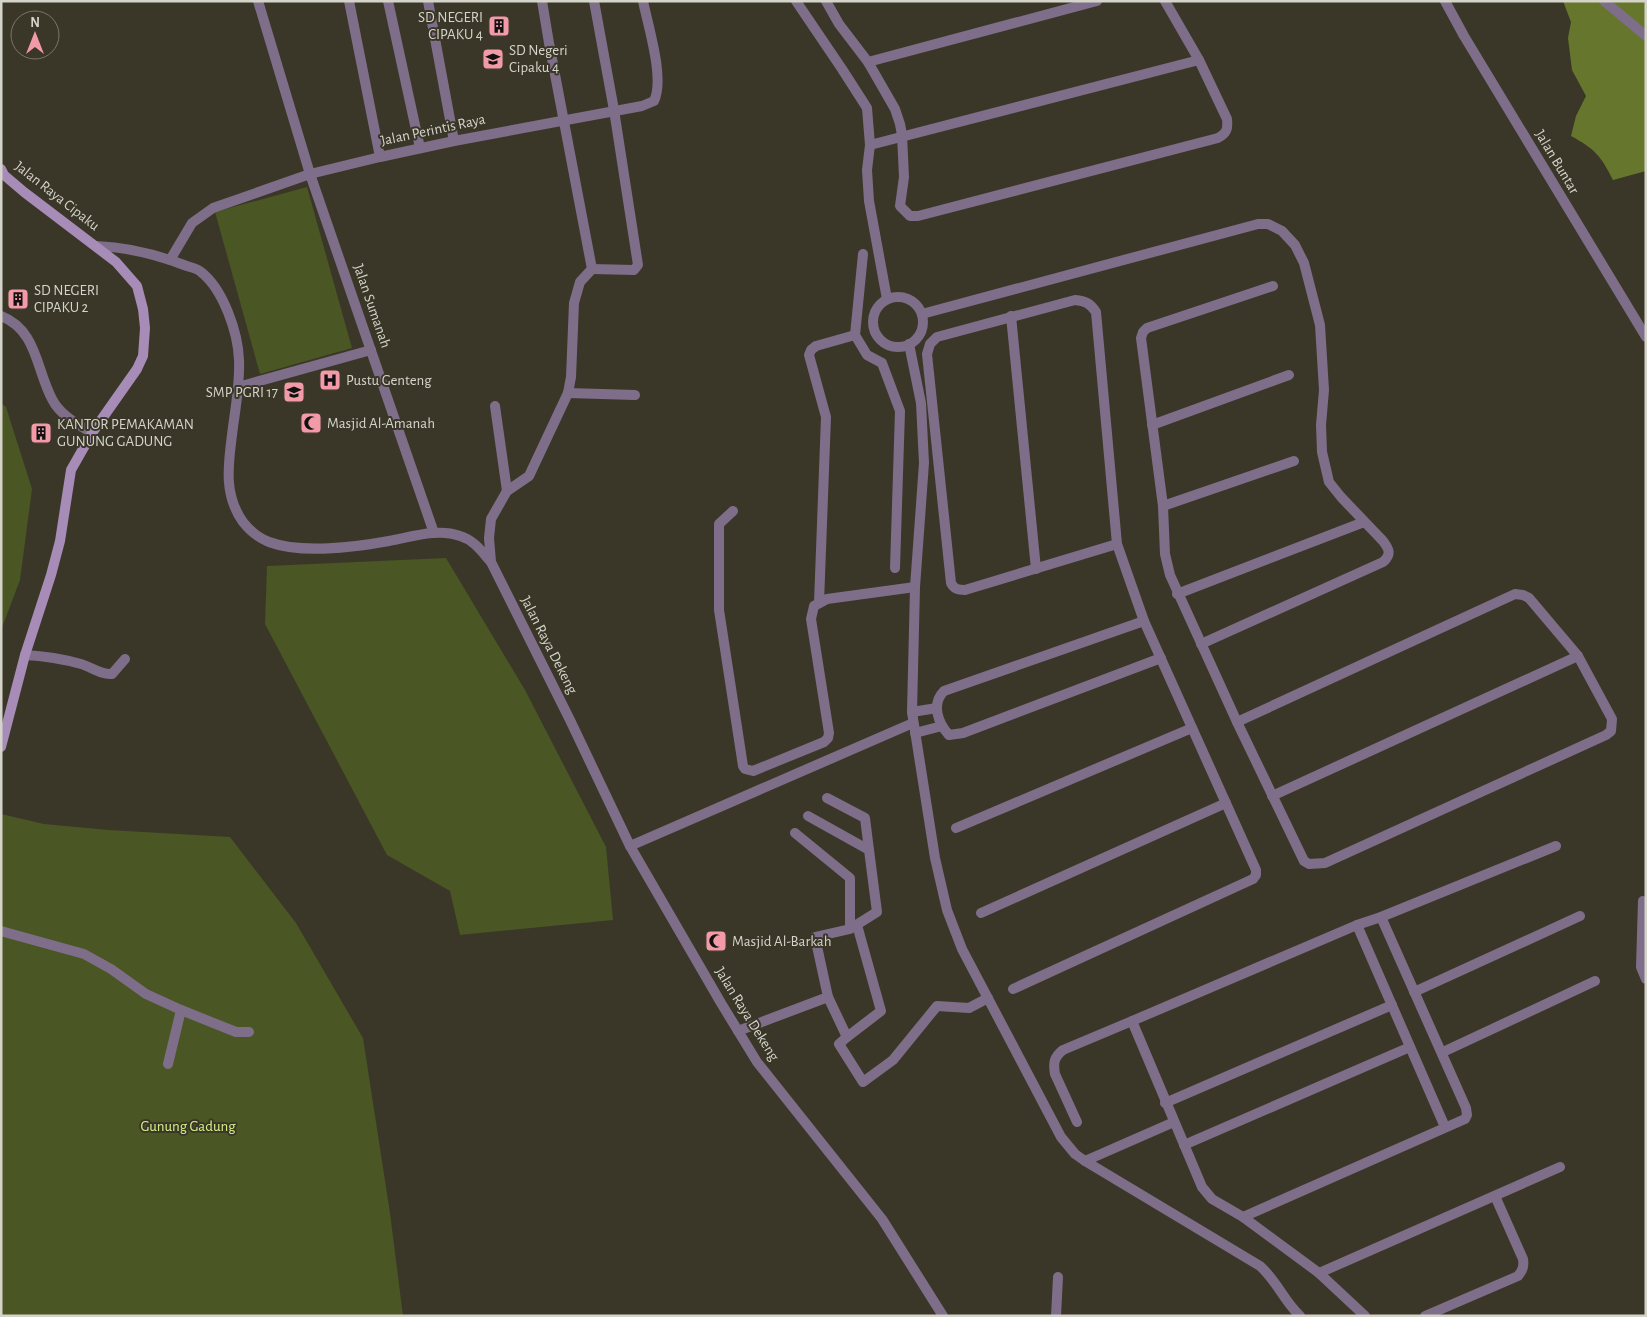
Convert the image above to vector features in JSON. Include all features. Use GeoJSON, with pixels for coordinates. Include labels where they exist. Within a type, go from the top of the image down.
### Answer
{"type":"FeatureCollection","features":[{"type":"Feature","properties":{"kind":"street","name":"Jalan Sumanah"},"geometry":{"type":"LineString","coordinates":[[258,1],[310,174],[434,533]]}},
{"type":"Feature","properties":{"kind":"street"},"geometry":{"type":"LineString","coordinates":[[349,1],[380,157]]}},
{"type":"Feature","properties":{"kind":"street"},"geometry":{"type":"LineString","coordinates":[[388,1],[420,148]]}},
{"type":"Feature","properties":{"kind":"street"},"geometry":{"type":"LineString","coordinates":[[428,1],[454,141]]}},
{"type":"Feature","properties":{"kind":"street"},"geometry":{"type":"LineString","coordinates":[[542,1],[592,269]]}},
{"type":"Feature","properties":{"kind":"street"},"geometry":{"type":"LineString","coordinates":[[491,562],[489,538],[491,519],[506,492],[529,476],[568,393],[571,377],[574,303],[580,282],[592,269],[634,270],[638,265],[614,110],[594,1]]}},
{"type":"Feature","properties":{"kind":"street","name":"Jalan Perintis Raya"},"geometry":{"type":"LineString","coordinates":[[170,260],[192,223],[208,212],[230,202],[310,174],[420,148],[654,102],[658,94],[656,61],[643,1]]}},
{"type":"Feature","properties":{"kind":"street"},"geometry":{"type":"LineString","coordinates":[[796,1],[867,108],[870,145],[867,170],[869,200],[887,299]]}},
{"type":"Feature","properties":{"kind":"street"},"geometry":{"type":"LineString","coordinates":[[826,1],[840,24],[868,62],[895,109],[902,135],[904,177],[900,206],[910,216],[918,216],[1218,138],[1225,134],[1228,127],[1227,119],[1199,60],[1165,1]]}},
{"type":"Feature","properties":{"kind":"street"},"geometry":{"type":"LineString","coordinates":[[868,62],[1097,1]]}},
{"type":"Feature","properties":{"kind":"street","name":"Jalan Buntar"},"geometry":{"type":"LineString","coordinates":[[1445,1],[1464,36],[1646,337]]}},
{"type":"Feature","properties":{"kind":"street"},"geometry":{"type":"LineString","coordinates":[[1604,1],[1646,36]]}},
{"type":"Feature","properties":{"kind":"street"},"geometry":{"type":"LineString","coordinates":[[870,145],[902,135],[1199,60]]}},
{"type":"Feature","properties":{"kind":"street","name":"Jalan Raya Cipaku"},"geometry":{"type":"LineString","coordinates":[[1,169],[4,175],[24,192],[116,262],[137,286],[145,328],[143,356],[137,369],[92,433],[70,470],[60,541],[25,655],[1,747]]}},
{"type":"Feature","properties":{"kind":"street"},"geometry":{"type":"LineString","coordinates":[[922,314],[1258,224],[1276,226],[1296,245],[1304,263],[1320,325],[1324,390],[1321,425],[1322,452],[1329,482],[1388,547],[1390,552],[1388,558],[1383,562],[1201,644]]}},
{"type":"Feature","properties":{"kind":"street","name":"Jalan Raya Dekeng"},"geometry":{"type":"LineString","coordinates":[[96,246],[118,246],[200,270],[216,287],[230,320],[239,359],[238,386],[228,470],[229,492],[233,505],[242,521],[257,536],[269,542],[286,546],[316,548],[363,545],[434,533],[448,533],[461,536],[472,542],[491,562],[630,846],[738,1031],[757,1062],[882,1219],[941,1312]]}},
{"type":"Feature","properties":{"kind":"street"},"geometry":{"type":"LineString","coordinates":[[863,254],[855,335],[867,355],[882,363],[900,411],[895,568]]}},
{"type":"Feature","properties":{"kind":"street"},"geometry":{"type":"LineString","coordinates":[[1236,722],[1515,594],[1529,598],[1578,656],[1612,720],[1611,730],[1606,735],[1325,863],[1309,864],[1304,861],[1236,722],[1170,575],[1165,554],[1163,506],[1141,338],[1147,328],[1273,286]]}},
{"type":"Feature","properties":{"kind":"street"},"geometry":{"type":"LineString","coordinates":[[901,297],[908,299],[919,308],[922,314],[921,332],[909,344],[901,346],[886,344],[876,332],[874,317],[881,304],[887,299],[901,297]]}},
{"type":"Feature","properties":{"kind":"street"},"geometry":{"type":"LineString","coordinates":[[1013,989],[1253,879],[1256,875],[1256,870],[1144,621],[1117,544],[1096,312],[1091,304],[1075,300],[937,337],[930,344],[927,354],[951,583],[954,588],[965,590],[1117,544]]}},
{"type":"Feature","properties":{"kind":"street"},"geometry":{"type":"LineString","coordinates":[[1,316],[22,330],[31,342],[46,387],[58,407],[67,417],[92,433]]}},
{"type":"Feature","properties":{"kind":"street"},"geometry":{"type":"LineString","coordinates":[[1011,316],[1036,569]]}},
{"type":"Feature","properties":{"kind":"street"},"geometry":{"type":"LineString","coordinates":[[819,602],[826,417],[809,356],[811,350],[816,346],[855,335]]}},
{"type":"Feature","properties":{"kind":"street"},"geometry":{"type":"LineString","coordinates":[[909,344],[921,403],[924,463],[915,587],[912,712],[935,858],[947,910],[962,949],[1061,1137],[1075,1154],[1260,1266],[1270,1275],[1289,1304],[1300,1316]]}},
{"type":"Feature","properties":{"kind":"street"},"geometry":{"type":"LineString","coordinates":[[238,386],[371,350]]}},
{"type":"Feature","properties":{"kind":"street"},"geometry":{"type":"LineString","coordinates":[[1152,425],[1289,376]]}},
{"type":"Feature","properties":{"kind":"street"},"geometry":{"type":"LineString","coordinates":[[568,393],[635,395]]}},
{"type":"Feature","properties":{"kind":"street"},"geometry":{"type":"LineString","coordinates":[[494,406],[506,492]]}},
{"type":"Feature","properties":{"kind":"street"},"geometry":{"type":"LineString","coordinates":[[1163,506],[1294,461]]}},
{"type":"Feature","properties":{"kind":"street"},"geometry":{"type":"LineString","coordinates":[[733,511],[719,524],[719,610],[743,766],[748,771],[753,771],[824,742],[828,738],[829,733],[811,619],[814,606],[827,599],[915,587]]}},
{"type":"Feature","properties":{"kind":"street"},"geometry":{"type":"LineString","coordinates":[[1177,594],[1364,522]]}},
{"type":"Feature","properties":{"kind":"street"},"geometry":{"type":"LineString","coordinates":[[1144,621],[944,691],[939,699],[937,708],[942,726],[949,735],[963,734],[1161,658]]}},
{"type":"Feature","properties":{"kind":"street"},"geometry":{"type":"LineString","coordinates":[[25,655],[83,664],[107,674],[112,674],[125,658]]}},
{"type":"Feature","properties":{"kind":"street"},"geometry":{"type":"LineString","coordinates":[[1272,796],[1578,656]]}},
{"type":"Feature","properties":{"kind":"street"},"geometry":{"type":"LineString","coordinates":[[912,712],[937,708]]}},
{"type":"Feature","properties":{"kind":"street"},"geometry":{"type":"LineString","coordinates":[[630,846],[914,728],[942,726]]}},
{"type":"Feature","properties":{"kind":"street"},"geometry":{"type":"LineString","coordinates":[[956,828],[1192,728]]}},
{"type":"Feature","properties":{"kind":"street"},"geometry":{"type":"LineString","coordinates":[[827,798],[865,818],[877,912],[853,927],[814,937],[828,997],[847,1037]]}},
{"type":"Feature","properties":{"kind":"street"},"geometry":{"type":"LineString","coordinates":[[981,913],[1226,803]]}},
{"type":"Feature","properties":{"kind":"street"},"geometry":{"type":"LineString","coordinates":[[808,816],[869,850]]}},
{"type":"Feature","properties":{"kind":"street"},"geometry":{"type":"LineString","coordinates":[[796,833],[850,878],[853,927],[881,1011],[840,1044],[863,1082],[893,1060],[937,1006],[969,1008],[988,998]]}},
{"type":"Feature","properties":{"kind":"street"},"geometry":{"type":"LineString","coordinates":[[1077,1122],[1055,1074],[1054,1061],[1056,1056],[1063,1050],[1357,925],[1556,846]]}},
{"type":"Feature","properties":{"kind":"street"},"geometry":{"type":"LineString","coordinates":[[1643,901],[1641,967],[1646,979]]}},
{"type":"Feature","properties":{"kind":"street"},"geometry":{"type":"LineString","coordinates":[[1414,992],[1580,916]]}},
{"type":"Feature","properties":{"kind":"street"},"geometry":{"type":"LineString","coordinates":[[1243,1217],[1465,1118],[1467,1112],[1442,1052],[1381,917]]}},
{"type":"Feature","properties":{"kind":"street"},"geometry":{"type":"LineString","coordinates":[[1357,925],[1445,1127]]}},
{"type":"Feature","properties":{"kind":"street"},"geometry":{"type":"LineString","coordinates":[[1,931],[84,954],[111,969],[146,994],[236,1032],[249,1032]]}},
{"type":"Feature","properties":{"kind":"street"},"geometry":{"type":"LineString","coordinates":[[1442,1052],[1595,981]]}},
{"type":"Feature","properties":{"kind":"street"},"geometry":{"type":"LineString","coordinates":[[738,1031],[828,997]]}},
{"type":"Feature","properties":{"kind":"street"},"geometry":{"type":"LineString","coordinates":[[1165,1103],[1392,1005]]}},
{"type":"Feature","properties":{"kind":"street"},"geometry":{"type":"LineString","coordinates":[[168,1064],[181,1010]]}},
{"type":"Feature","properties":{"kind":"street"},"geometry":{"type":"LineString","coordinates":[[1132,1021],[1165,1103],[1206,1194],[1243,1217],[1319,1273],[1365,1316]]}},
{"type":"Feature","properties":{"kind":"street"},"geometry":{"type":"LineString","coordinates":[[1184,1145],[1410,1047]]}},
{"type":"Feature","properties":{"kind":"street"},"geometry":{"type":"LineString","coordinates":[[1085,1161],[1174,1122]]}},
{"type":"Feature","properties":{"kind":"street"},"geometry":{"type":"LineString","coordinates":[[1319,1273],[1560,1167]]}},
{"type":"Feature","properties":{"kind":"street"},"geometry":{"type":"LineString","coordinates":[[1424,1316],[1518,1276],[1522,1272],[1524,1266],[1523,1259],[1495,1196]]}},
{"type":"Feature","properties":{"kind":"street"},"geometry":{"type":"LineString","coordinates":[[1056,1316],[1058,1277]]}},
{"type":"Feature","properties":{"kind":"street"},"geometry":{"type":"LineString","coordinates":[[941,1312],[950,1316]]}},
{"type":"Feature","properties":{"kind":"green space"},"geometry":{"type":"Polygon","coordinates":[[[1563,1],[1646,1],[1646,171],[1613,180],[1605,165],[1596,154],[1571,136],[1576,116],[1586,96],[1572,70],[1568,38],[1571,22],[1563,1]]]}},
{"type":"Feature","properties":{"kind":"green space"},"geometry":{"type":"Polygon","coordinates":[[[307,187],[352,348],[260,374],[215,212],[307,187]]]}},
{"type":"Feature","properties":{"kind":"green space"},"geometry":{"type":"Polygon","coordinates":[[[1,403],[6,407],[32,489],[20,580],[1,630],[1,403]]]}},
{"type":"Feature","properties":{"kind":"green space"},"geometry":{"type":"Polygon","coordinates":[[[446,558],[525,690],[606,847],[613,920],[460,935],[450,891],[387,855],[265,624],[267,566],[446,558]]]}},
{"type":"Feature","properties":{"kind":"green space","name":"Gunung Gadung"},"geometry":{"type":"Polygon","coordinates":[[[1,814],[44,824],[230,837],[296,923],[363,1038],[390,1213],[403,1316],[1,1316],[1,814]]]}},
{"type":"Feature","properties":{"kind":"place","name":"SD NEGERI CIPAKU 4"},"geometry":{"type":"Point","coordinates":[499,26]}},
{"type":"Feature","properties":{"kind":"place","name":"SD Negeri Cipaku 4"},"geometry":{"type":"Point","coordinates":[493,59]}},
{"type":"Feature","properties":{"kind":"place","name":"SD NEGERI CIPAKU 2"},"geometry":{"type":"Point","coordinates":[18,299]}},
{"type":"Feature","properties":{"kind":"place","name":"Pustu Genteng"},"geometry":{"type":"Point","coordinates":[330,380]}},
{"type":"Feature","properties":{"kind":"place","name":"SMP PGRI 17"},"geometry":{"type":"Point","coordinates":[294,392]}},
{"type":"Feature","properties":{"kind":"place","name":"Masjid Al-Amanah"},"geometry":{"type":"Point","coordinates":[311,423]}},
{"type":"Feature","properties":{"kind":"place","name":"KANTOR PEMAKAMAN GUNUNG GADUNG"},"geometry":{"type":"Point","coordinates":[41,433]}},
{"type":"Feature","properties":{"kind":"place","name":"Masjid Al-Barkah"},"geometry":{"type":"Point","coordinates":[716,941]}}]}
